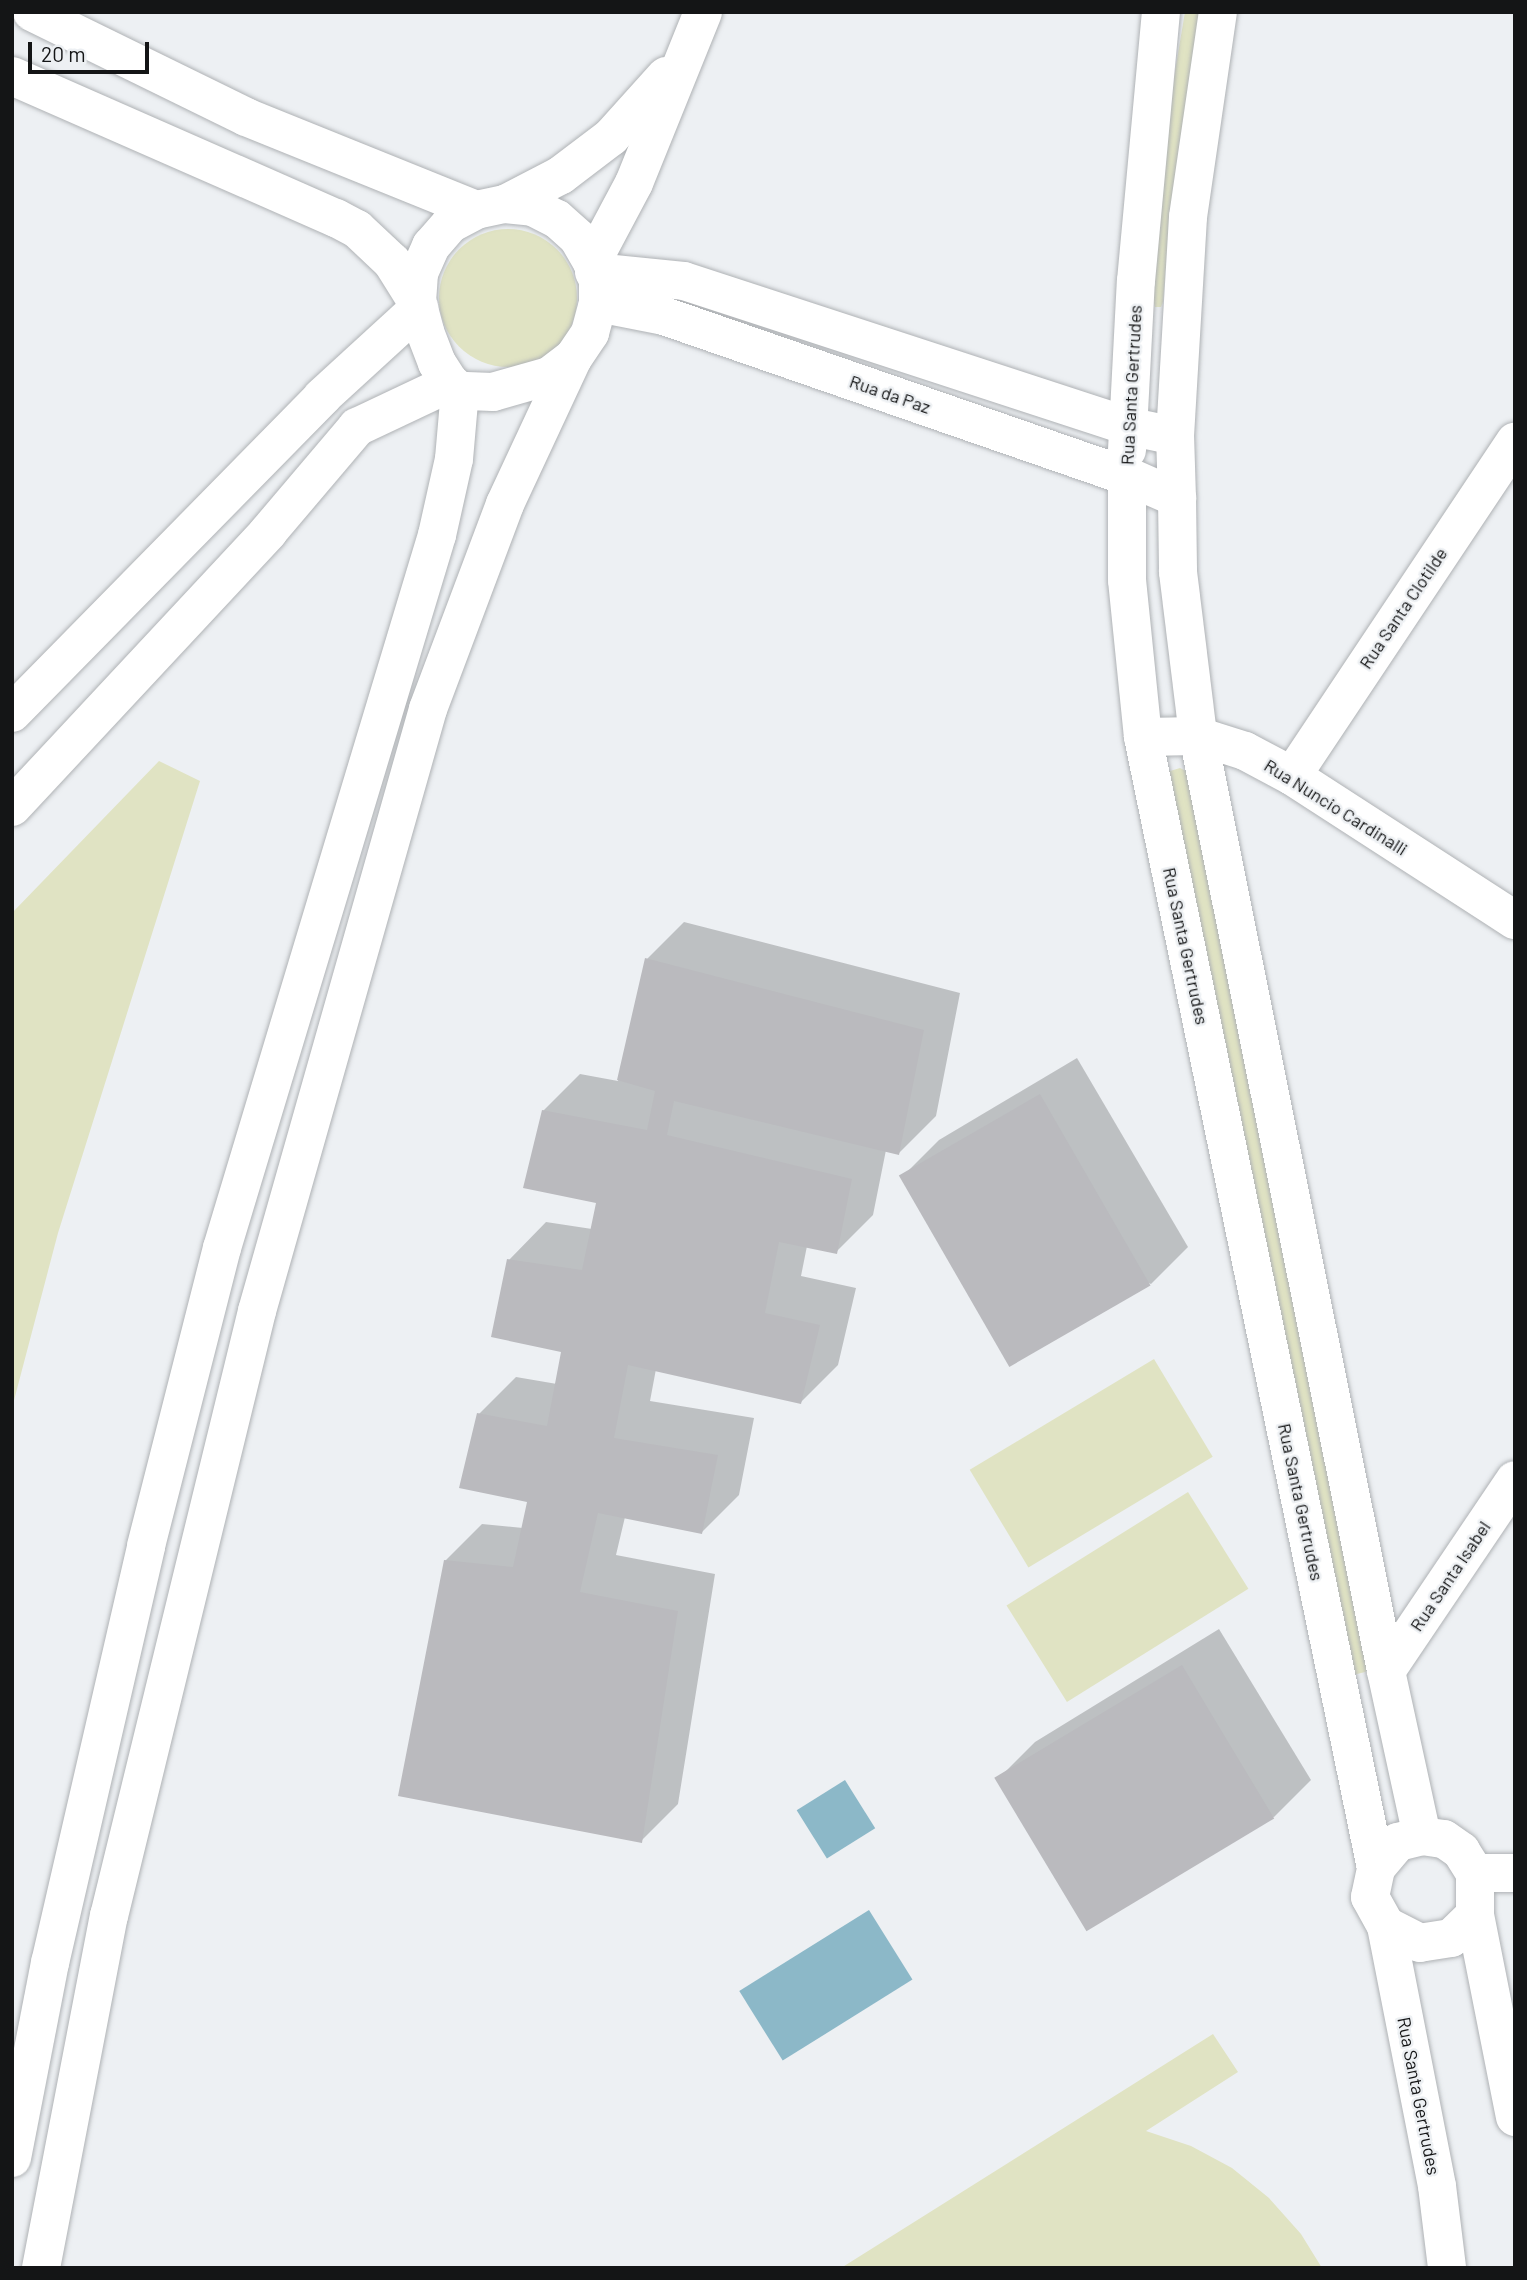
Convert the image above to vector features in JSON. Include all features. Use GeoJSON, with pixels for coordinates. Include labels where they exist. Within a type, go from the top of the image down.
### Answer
{"type":"FeatureCollection","features":[{"type":"Feature","properties":{"kind":"street"},"geometry":{"type":"LineString","coordinates":[[32,12],[246,117],[491,207],[533,207],[557,219],[578,238],[594,279]]}},
{"type":"Feature","properties":{"kind":"street","name":"Rua Santa Gertrudes"},"geometry":{"type":"LineString","coordinates":[[1161,12],[1140,242],[1127,426],[1127,580],[1143,737],[1376,1868]]}},
{"type":"Feature","properties":{"kind":"street"},"geometry":{"type":"LineString","coordinates":[[1219,12],[1188,217],[1175,436],[1178,572],[1198,736],[1386,1671],[1422,1836]]}},
{"type":"Feature","properties":{"kind":"street"},"geometry":{"type":"LineString","coordinates":[[12,713],[323,397],[418,305],[419,273],[431,246],[450,224],[561,175],[611,137],[655,92],[697,26]]}},
{"type":"Feature","properties":{"kind":"street"},"geometry":{"type":"LineString","coordinates":[[41,2268],[109,1916],[257,1311],[428,709],[505,504],[573,358],[590,333],[594,279],[697,26]]}},
{"type":"Feature","properties":{"kind":"street"},"geometry":{"type":"LineString","coordinates":[[12,76],[356,229],[392,262],[418,305],[437,363],[455,387],[454,459],[440,525],[222,1248],[146,1546],[50,1963],[12,2158]]}},
{"type":"Feature","properties":{"kind":"street"},"geometry":{"type":"LineString","coordinates":[[594,279],[684,281],[1127,426],[1175,436]]}},
{"type":"Feature","properties":{"kind":"street","name":"Rua da Paz"},"geometry":{"type":"LineString","coordinates":[[594,279],[664,316],[1127,476],[1178,498]]}},
{"type":"Feature","properties":{"kind":"street"},"geometry":{"type":"LineString","coordinates":[[12,807],[268,532],[357,427],[455,387],[493,392],[521,385],[549,376],[573,358]]}},
{"type":"Feature","properties":{"kind":"street","name":"Rua Santa Clotilde"},"geometry":{"type":"LineString","coordinates":[[1292,776],[1515,441]]}},
{"type":"Feature","properties":{"kind":"street","name":"Rua Nuncio Cardinalli"},"geometry":{"type":"LineString","coordinates":[[1143,737],[1198,736],[1245,751],[1292,776],[1515,920]]}},
{"type":"Feature","properties":{"kind":"street","name":"Rua Santa Isabel"},"geometry":{"type":"LineString","coordinates":[[1386,1671],[1515,1480]]}},
{"type":"Feature","properties":{"kind":"street"},"geometry":{"type":"LineString","coordinates":[[1475,1915],[1451,1938],[1420,1943],[1386,1926],[1370,1897],[1376,1868],[1398,1842],[1422,1836],[1444,1839],[1461,1851],[1475,1873],[1475,1915],[1515,2118]]}},
{"type":"Feature","properties":{"kind":"street"},"geometry":{"type":"LineString","coordinates":[[1475,1873],[1515,1872]]}},
{"type":"Feature","properties":{"kind":"street","name":"Rua Santa Gertrudes"},"geometry":{"type":"LineString","coordinates":[[1386,1926],[1437,2186],[1447,2268]]}},
{"type":"Feature","properties":{"kind":"green space"},"geometry":{"type":"Polygon","coordinates":[[[1185,12],[1202,12],[1170,218],[1163,302],[1161,307],[1155,307],[1152,296],[1174,77],[1185,12]]]}},
{"type":"Feature","properties":{"kind":"green space"},"geometry":{"type":"Polygon","coordinates":[[[508,229],[534,234],[557,249],[572,272],[577,298],[572,324],[557,347],[534,362],[508,367],[482,362],[459,347],[444,324],[439,298],[444,272],[459,249],[482,234],[508,229]]]}},
{"type":"Feature","properties":{"kind":"green space"},"geometry":{"type":"Polygon","coordinates":[[[159,761],[200,781],[58,1233],[12,1408],[12,913],[159,761]]]}},
{"type":"Feature","properties":{"kind":"green space"},"geometry":{"type":"Polygon","coordinates":[[[1180,768],[1194,775],[1372,1666],[1365,1672],[1353,1675],[1167,772],[1180,768]]]}},
{"type":"Feature","properties":{"kind":"green space"},"geometry":{"type":"Polygon","coordinates":[[[1154,1359],[1213,1457],[1028,1567],[970,1470],[1154,1359]]]}},
{"type":"Feature","properties":{"kind":"green space"},"geometry":{"type":"Polygon","coordinates":[[[1188,1492],[1248,1589],[1067,1702],[1007,1605],[1188,1492]]]}},
{"type":"Feature","properties":{"kind":"green space"},"geometry":{"type":"Polygon","coordinates":[[[1213,2034],[1238,2072],[1146,2131],[1191,2146],[1232,2168],[1269,2198],[1301,2234],[1322,2268],[841,2268],[1213,2034]]]}},
{"type":"Feature","properties":{"kind":"water"},"geometry":{"type":"Polygon","coordinates":[[[845,1780],[875,1828],[827,1859],[797,1810],[845,1780]]]}},
{"type":"Feature","properties":{"kind":"water"},"geometry":{"type":"Polygon","coordinates":[[[869,1910],[912,1980],[783,2061],[739,1991],[869,1910]]]}},
{"type":"Feature","properties":{"kind":"building"},"geometry":{"type":"Polygon","coordinates":[[[645,958],[924,1030],[899,1155],[674,1101],[667,1135],[852,1179],[837,1254],[779,1242],[765,1313],[820,1325],[801,1404],[628,1365],[614,1438],[718,1455],[702,1534],[598,1513],[580,1592],[678,1611],[642,1843],[398,1796],[444,1560],[513,1567],[527,1502],[459,1488],[477,1413],[547,1426],[561,1352],[491,1337],[507,1259],[582,1270],[596,1203],[523,1188],[542,1110],[647,1130],[655,1091],[617,1080],[645,958]]]}},
{"type":"Feature","properties":{"kind":"building"},"geometry":{"type":"Polygon","coordinates":[[[1040,1094],[1150,1285],[1009,1367],[899,1176],[1040,1094]]]}},
{"type":"Feature","properties":{"kind":"building"},"geometry":{"type":"Polygon","coordinates":[[[1182,1665],[1274,1818],[1086,1931],[994,1778],[1182,1665]]]}}]}
